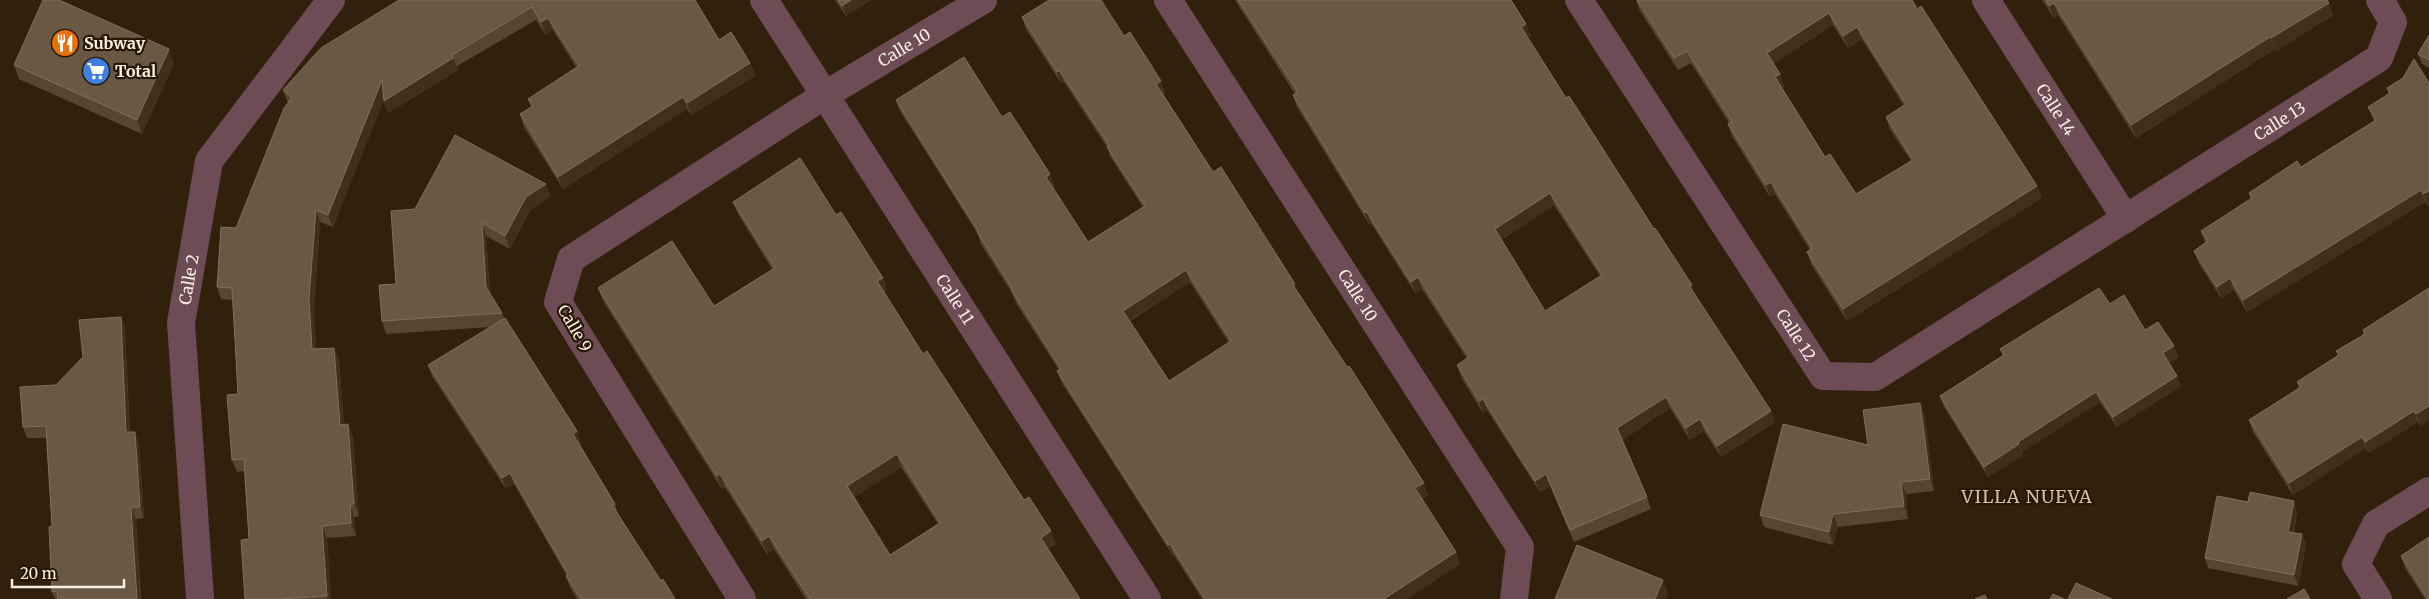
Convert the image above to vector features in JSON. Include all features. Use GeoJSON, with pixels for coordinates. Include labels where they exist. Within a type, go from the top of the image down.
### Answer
{"type":"FeatureCollection","features":[{"type":"Feature","properties":{"kind":"street","name":"Calle 2"},"geometry":{"type":"LineString","coordinates":[[200,599],[181,324],[209,161],[331,0]]}},
{"type":"Feature","properties":{"kind":"street","name":"Calle 11"},"geometry":{"type":"LineString","coordinates":[[764,0],[1147,599]]}},
{"type":"Feature","properties":{"kind":"street","name":"Calle 10"},"geometry":{"type":"LineString","coordinates":[[825,95],[983,0]]}},
{"type":"Feature","properties":{"kind":"street","name":"Calle 10"},"geometry":{"type":"LineString","coordinates":[[1168,0],[1520,547],[1514,599]]}},
{"type":"Feature","properties":{"kind":"street","name":"Calle 12"},"geometry":{"type":"LineString","coordinates":[[1579,0],[1824,376],[1875,377],[2126,219]]}},
{"type":"Feature","properties":{"kind":"street","name":"Calle 14"},"geometry":{"type":"LineString","coordinates":[[1986,0],[2126,219]]}},
{"type":"Feature","properties":{"kind":"street","name":"Calle 13"},"geometry":{"type":"LineString","coordinates":[[2126,219],[2380,58],[2393,22],[2380,0]]}},
{"type":"Feature","properties":{"kind":"street","name":"Calle 9"},"geometry":{"type":"LineString","coordinates":[[742,599],[558,302],[571,259],[825,95]]}},
{"type":"Feature","properties":{"kind":"street"},"geometry":{"type":"LineString","coordinates":[[2378,599],[2356,564],[2376,524],[2429,491]]}},
{"type":"Feature","properties":{"kind":"building","name":"Total"},"geometry":{"type":"Polygon","coordinates":[[[43,0],[59,0],[169,49],[137,120],[14,65],[43,0]]]}},
{"type":"Feature","properties":{"kind":"building"},"geometry":{"type":"Polygon","coordinates":[[[399,0],[695,0],[719,40],[731,32],[750,63],[687,103],[683,97],[558,177],[520,114],[533,106],[528,99],[579,66],[548,18],[541,22],[532,7],[452,55],[453,58],[384,101],[382,80],[328,215],[316,210],[309,298],[312,349],[334,348],[340,425],[348,424],[354,504],[350,504],[351,523],[322,526],[327,596],[245,599],[241,540],[249,539],[244,459],[232,460],[227,395],[238,394],[232,288],[217,287],[221,227],[236,228],[284,108],[292,98],[283,90],[321,48],[399,0]]]}},
{"type":"Feature","properties":{"kind":"building"},"geometry":{"type":"Polygon","coordinates":[[[838,0],[851,0],[842,6],[838,0]]]}},
{"type":"Feature","properties":{"kind":"building"},"geometry":{"type":"Polygon","coordinates":[[[1049,0],[1101,0],[1124,36],[1130,32],[1161,81],[1156,84],[1213,172],[1221,167],[1295,284],[1293,285],[1347,367],[1349,366],[1424,483],[1415,488],[1456,552],[1384,599],[1205,599],[1170,544],[1168,545],[1057,371],[1061,369],[896,100],[964,57],[1002,117],[1010,112],[1050,174],[1046,177],[1088,242],[1145,206],[1107,147],[1109,145],[1059,70],[1057,72],[1022,17],[1049,0]],[[1186,270],[1123,311],[1169,381],[1231,341],[1186,270]]]}},
{"type":"Feature","properties":{"kind":"building"},"geometry":{"type":"Polygon","coordinates":[[[1238,0],[1511,0],[1526,24],[1521,27],[1566,98],[1569,96],[1655,228],[1692,285],[1690,287],[1771,411],[1717,446],[1700,419],[1686,428],[1666,397],[1617,428],[1647,497],[1570,530],[1546,474],[1535,481],[1483,399],[1479,401],[1457,365],[1469,357],[1418,277],[1411,282],[1366,211],[1365,213],[1293,95],[1298,92],[1238,0]],[[1550,193],[1495,229],[1545,311],[1602,275],[1550,193]]]}},
{"type":"Feature","properties":{"kind":"building"},"geometry":{"type":"Polygon","coordinates":[[[1637,0],[1912,0],[1917,9],[1921,6],[2037,186],[1843,309],[1807,252],[1812,248],[1771,182],[1766,185],[1728,124],[1732,122],[1687,51],[1674,58],[1637,0]],[[1829,13],[1767,53],[1780,74],[1775,77],[1825,157],[1830,154],[1856,194],[1913,160],[1886,117],[1906,104],[1857,27],[1843,36],[1829,13]]]}},
{"type":"Feature","properties":{"kind":"building"},"geometry":{"type":"Polygon","coordinates":[[[2046,0],[2327,0],[2329,3],[2270,37],[2131,125],[2054,3],[2049,6],[2046,0]]]}},
{"type":"Feature","properties":{"kind":"building"},"geometry":{"type":"Polygon","coordinates":[[[2429,35],[2429,60],[2418,54],[2429,35]]]}},
{"type":"Feature","properties":{"kind":"building"},"geometry":{"type":"Polygon","coordinates":[[[2414,59],[2429,83],[2429,191],[2423,194],[2421,190],[2243,300],[2230,278],[2217,287],[2194,251],[2208,241],[2201,231],[2252,198],[2249,193],[2297,161],[2301,167],[2376,120],[2368,107],[2390,93],[2387,88],[2403,78],[2414,59]]]}},
{"type":"Feature","properties":{"kind":"building"},"geometry":{"type":"Polygon","coordinates":[[[455,135],[546,184],[526,197],[505,236],[482,223],[486,287],[502,313],[382,321],[379,285],[396,284],[391,211],[415,209],[455,135]]]}},
{"type":"Feature","properties":{"kind":"building"},"geometry":{"type":"Polygon","coordinates":[[[800,158],[836,215],[841,212],[883,278],[877,281],[923,354],[927,351],[1024,500],[1029,497],[1051,531],[1041,538],[1080,599],[810,599],[769,536],[762,541],[720,474],[717,476],[598,288],[672,241],[714,306],[775,268],[733,202],[800,158]],[[897,454],[847,486],[890,555],[940,523],[897,454]]]}},
{"type":"Feature","properties":{"kind":"building"},"geometry":{"type":"Polygon","coordinates":[[[2099,288],[2110,304],[2124,295],[2145,330],[2158,322],[2174,346],[2163,353],[2177,376],[2113,417],[2096,392],[2018,442],[2019,444],[1984,467],[1940,396],[2004,355],[2000,349],[2099,288]]]}},
{"type":"Feature","properties":{"kind":"building"},"geometry":{"type":"Polygon","coordinates":[[[2429,288],[2429,406],[2416,414],[2414,411],[2365,442],[2362,437],[2289,483],[2249,420],[2301,387],[2297,382],[2339,355],[2336,351],[2365,334],[2363,330],[2429,288]]]}},
{"type":"Feature","properties":{"kind":"building"},"geometry":{"type":"Polygon","coordinates":[[[121,317],[126,432],[135,432],[140,507],[131,507],[137,599],[58,599],[57,591],[52,592],[49,527],[52,526],[46,426],[23,427],[20,387],[56,385],[83,357],[79,320],[121,317]]]}},
{"type":"Feature","properties":{"kind":"building"},"geometry":{"type":"Polygon","coordinates":[[[505,318],[577,431],[573,434],[615,504],[612,505],[661,581],[663,579],[675,599],[581,599],[566,576],[568,574],[510,473],[502,478],[428,365],[505,318]]]}},
{"type":"Feature","properties":{"kind":"building"},"geometry":{"type":"Polygon","coordinates":[[[1920,403],[1930,479],[1901,482],[1904,506],[1833,514],[1829,532],[1760,515],[1783,424],[1868,445],[1863,410],[1920,403]]]}},
{"type":"Feature","properties":{"kind":"building"},"geometry":{"type":"Polygon","coordinates":[[[2250,492],[2294,501],[2288,532],[2302,534],[2294,575],[2205,558],[2217,496],[2248,502],[2250,492]]]}},
{"type":"Feature","properties":{"kind":"building"},"geometry":{"type":"Polygon","coordinates":[[[2429,537],[2429,599],[2428,599],[2401,556],[2429,537]]]}},
{"type":"Feature","properties":{"kind":"building"},"geometry":{"type":"Polygon","coordinates":[[[1577,545],[1663,580],[1655,599],[1555,599],[1577,545]]]}},
{"type":"Feature","properties":{"kind":"building"},"geometry":{"type":"Polygon","coordinates":[[[2076,583],[2112,599],[2068,599],[2076,583]]]}},
{"type":"Feature","properties":{"kind":"building"},"geometry":{"type":"Polygon","coordinates":[[[2304,589],[2310,599],[2287,599],[2304,589]]]}},
{"type":"Feature","properties":{"kind":"building"},"geometry":{"type":"Polygon","coordinates":[[[2053,594],[2064,599],[2050,599],[2053,594]]]}},
{"type":"Feature","properties":{"kind":"building"},"geometry":{"type":"Polygon","coordinates":[[[1985,595],[1987,599],[1975,599],[1985,595]]]}},
{"type":"Feature","properties":{"kind":"place","name":"Subway"},"geometry":{"type":"Point","coordinates":[65,43]}},
{"type":"Feature","properties":{"kind":"place","name":"Total"},"geometry":{"type":"Point","coordinates":[96,71]}},
{"type":"Feature","properties":{"kind":"district","name":"VILLA NUEVA"},"geometry":{"type":"Point","coordinates":[2027,497]}}]}
